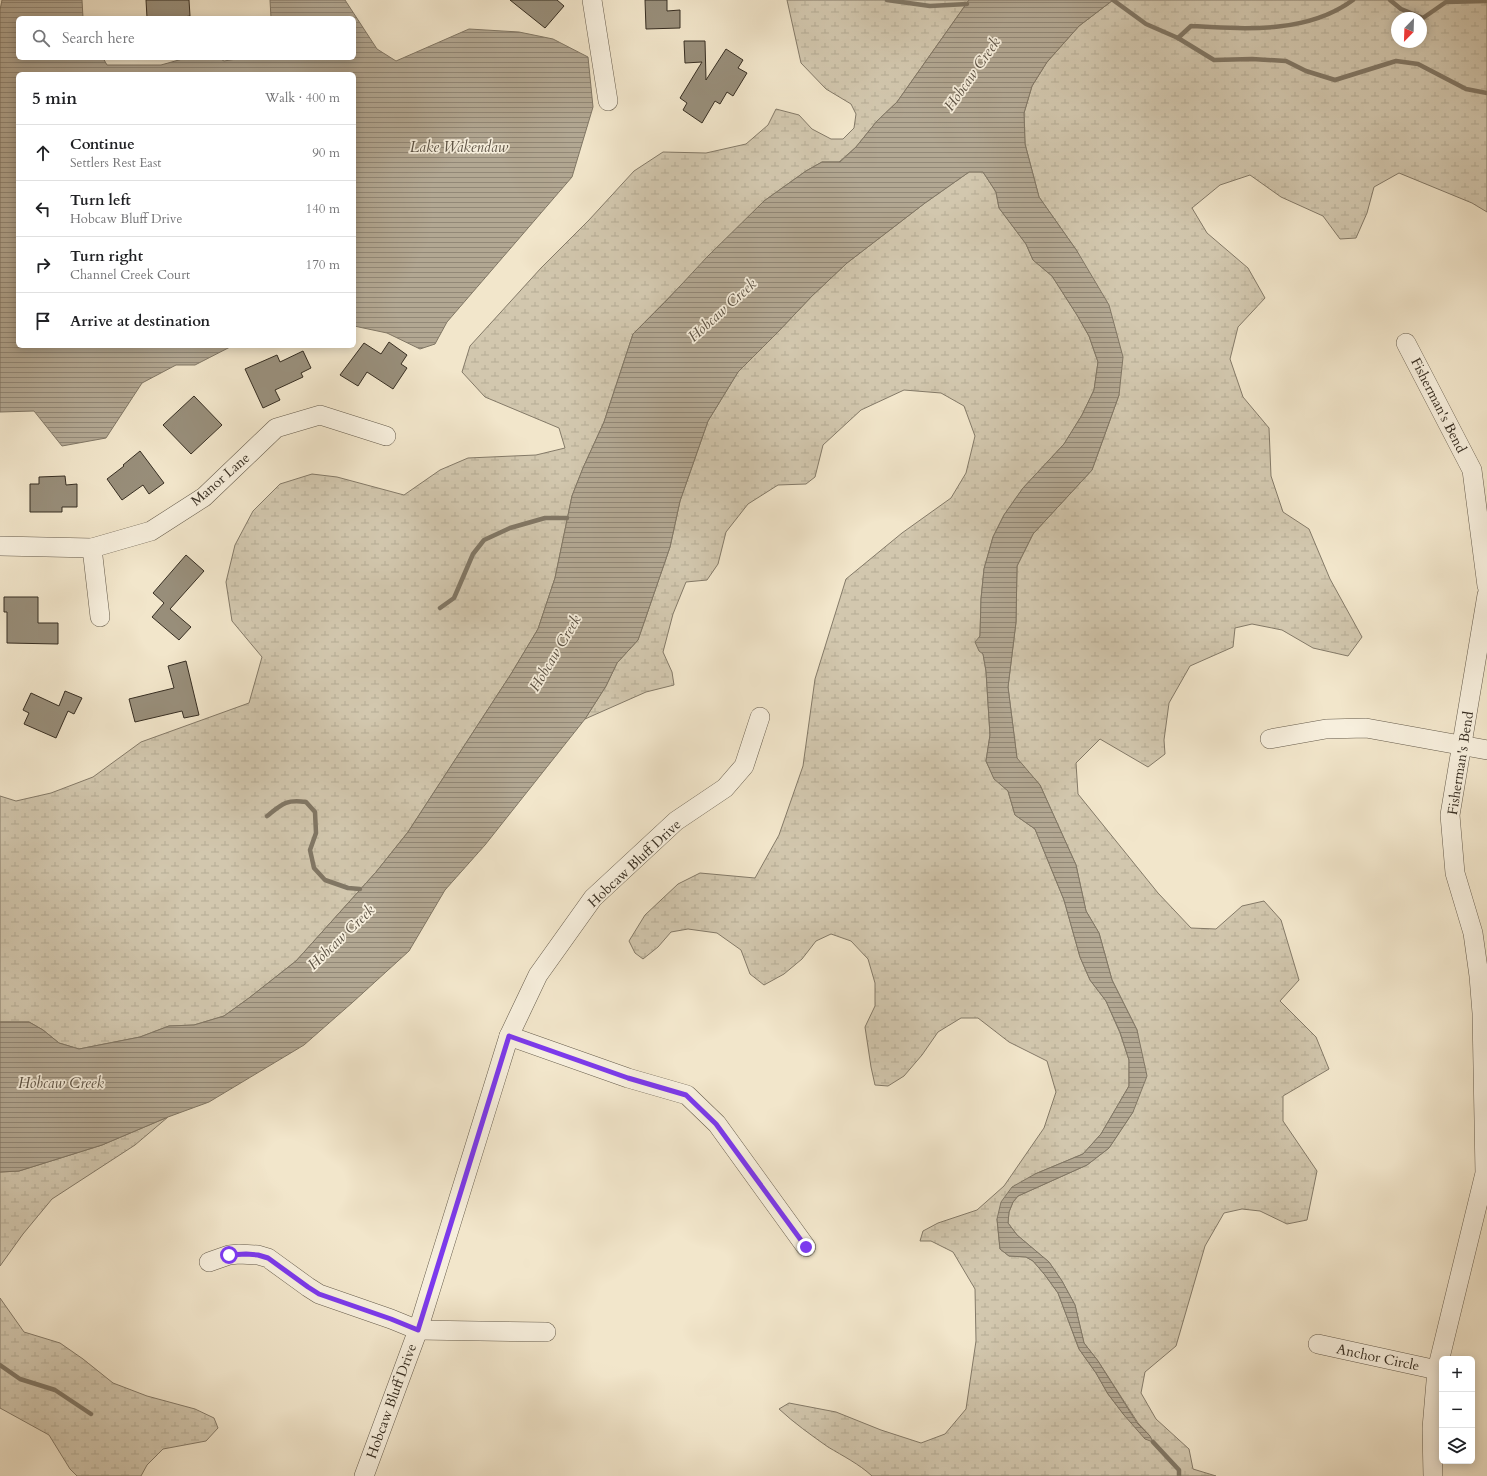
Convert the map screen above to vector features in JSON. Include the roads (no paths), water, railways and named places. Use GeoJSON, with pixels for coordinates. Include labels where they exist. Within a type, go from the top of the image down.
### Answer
{"type":"FeatureCollection","features":[{"type":"Feature","properties":{"kind":"street"},"geometry":{"type":"LineString","coordinates":[[592,0],[608,101]]}},
{"type":"Feature","properties":{"kind":"street","name":"Fisherman's Bend"},"geometry":{"type":"LineString","coordinates":[[1406,343],[1472,470],[1487,586]]}},
{"type":"Feature","properties":{"kind":"street","name":"Manor Lane"},"geometry":{"type":"LineString","coordinates":[[0,546],[92,548],[151,531],[204,497],[276,428],[320,414],[386,436]]}},
{"type":"Feature","properties":{"kind":"street"},"geometry":{"type":"LineString","coordinates":[[92,548],[100,616]]}},
{"type":"Feature","properties":{"kind":"street","name":"Fisherman's Bend"},"geometry":{"type":"LineString","coordinates":[[1433,1476],[1432,1428],[1437,1370],[1486,1173],[1482,1013],[1483,975],[1473,933],[1454,873],[1450,815],[1487,595]]}},
{"type":"Feature","properties":{"kind":"street","name":"Hobcaw Bluff Drive"},"geometry":{"type":"LineString","coordinates":[[364,1476],[418,1330],[509,1036],[538,975],[593,898],[676,821],[725,788],[744,766],[760,717]]}},
{"type":"Feature","properties":{"kind":"street"},"geometry":{"type":"LineString","coordinates":[[1270,739],[1326,729],[1366,728],[1462,744],[1487,750]]}},
{"type":"Feature","properties":{"kind":"street"},"geometry":{"type":"LineString","coordinates":[[509,1036],[628,1078],[686,1095],[716,1124],[806,1247]]}},
{"type":"Feature","properties":{"kind":"street"},"geometry":{"type":"LineString","coordinates":[[209,1262],[229,1255],[239,1254],[258,1255],[268,1258],[319,1294],[418,1330],[546,1332]]}},
{"type":"Feature","properties":{"kind":"street","name":"Anchor Circle"},"geometry":{"type":"LineString","coordinates":[[1318,1344],[1437,1370]]}},
{"type":"Feature","properties":{"kind":"water","name":"Lake Wakendaw"},"geometry":{"type":"Polygon","coordinates":[[[2,0],[82,0],[83,16],[16,16],[16,60],[104,60],[107,65],[161,65],[179,60],[356,60],[356,17],[377,49],[396,61],[469,29],[519,32],[553,39],[588,57],[593,107],[572,177],[447,322],[435,344],[420,349],[387,333],[356,326],[356,72],[16,72],[16,348],[228,348],[195,365],[176,365],[142,383],[106,438],[62,446],[34,411],[0,412],[0,10],[2,0]]]}},
{"type":"Feature","properties":{"kind":"water","name":"Lake Wakendaw"},"geometry":{"type":"Polygon","coordinates":[[[270,0],[345,0],[355,16],[271,16],[270,0]]]}},
{"type":"Feature","properties":{"kind":"water","name":"Hobcaw Creek"},"geometry":{"type":"Polygon","coordinates":[[[969,0],[1113,0],[1079,26],[1047,62],[1032,86],[1024,113],[1025,144],[1039,197],[1077,251],[1109,305],[1123,357],[1119,395],[1092,470],[1033,534],[1017,566],[1016,622],[1008,687],[1017,758],[1040,785],[1076,865],[1086,911],[1099,933],[1112,980],[1137,1030],[1147,1076],[1133,1112],[1109,1148],[1087,1165],[1018,1196],[1013,1202],[1009,1212],[1008,1223],[1017,1235],[1049,1262],[1062,1281],[1075,1305],[1084,1343],[1098,1361],[1137,1423],[1150,1436],[1153,1442],[1145,1439],[1108,1394],[1096,1373],[1079,1349],[1058,1293],[1045,1275],[1033,1261],[1026,1257],[1009,1256],[1000,1249],[997,1219],[1001,1202],[1012,1187],[1035,1174],[1083,1154],[1101,1134],[1129,1086],[1129,1060],[1120,1032],[1106,1001],[1090,980],[1080,957],[1064,900],[1035,829],[1015,815],[1008,791],[994,779],[986,761],[990,735],[986,671],[983,654],[979,651],[975,642],[980,636],[981,599],[984,569],[993,537],[1004,515],[1023,488],[1064,444],[1082,415],[1094,390],[1098,362],[1089,336],[1077,315],[1052,276],[1033,260],[1026,244],[999,208],[996,192],[983,172],[969,172],[925,203],[847,263],[812,296],[738,372],[708,421],[680,501],[670,547],[638,640],[617,663],[606,686],[585,719],[485,845],[445,890],[409,951],[304,1045],[209,1102],[168,1117],[102,1145],[19,1171],[0,1172],[0,1022],[29,1022],[43,1030],[59,1043],[79,1049],[140,1037],[169,1026],[194,1025],[224,1016],[296,961],[376,872],[408,832],[511,674],[538,629],[555,578],[572,496],[604,422],[633,334],[707,257],[764,201],[806,171],[822,162],[840,162],[856,147],[877,121],[897,102],[969,0]]]}},
{"type":"Feature","properties":{"kind":"waterway"},"geometry":{"type":"LineString","coordinates":[[887,0],[930,6],[967,4]]}},
{"type":"Feature","properties":{"kind":"waterway"},"geometry":{"type":"LineString","coordinates":[[1113,0],[1146,24],[1178,38],[1214,60],[1252,59],[1286,61],[1306,71],[1335,80],[1396,61],[1418,64],[1466,89],[1487,93]]}},
{"type":"Feature","properties":{"kind":"waterway"},"geometry":{"type":"LineString","coordinates":[[1178,38],[1191,26],[1254,28],[1296,24],[1316,19],[1335,11],[1353,0]]}},
{"type":"Feature","properties":{"kind":"waterway"},"geometry":{"type":"LineString","coordinates":[[1390,0],[1401,9],[1423,18],[1446,2],[1487,1]]}},
{"type":"Feature","properties":{"kind":"waterway"},"geometry":{"type":"LineString","coordinates":[[440,608],[454,598],[473,554],[484,540],[510,528],[545,518],[567,518]]}},
{"type":"Feature","properties":{"kind":"waterway"},"geometry":{"type":"LineString","coordinates":[[267,816],[285,803],[294,801],[306,802],[315,812],[316,833],[310,850],[314,868],[325,880],[348,888],[360,889]]}},
{"type":"Feature","properties":{"kind":"waterway"},"geometry":{"type":"LineString","coordinates":[[0,1365],[20,1379],[55,1390],[91,1414]]}},
{"type":"Feature","properties":{"kind":"waterway"},"geometry":{"type":"LineString","coordinates":[[1153,1442],[1179,1470],[1179,1476]]}}]}
